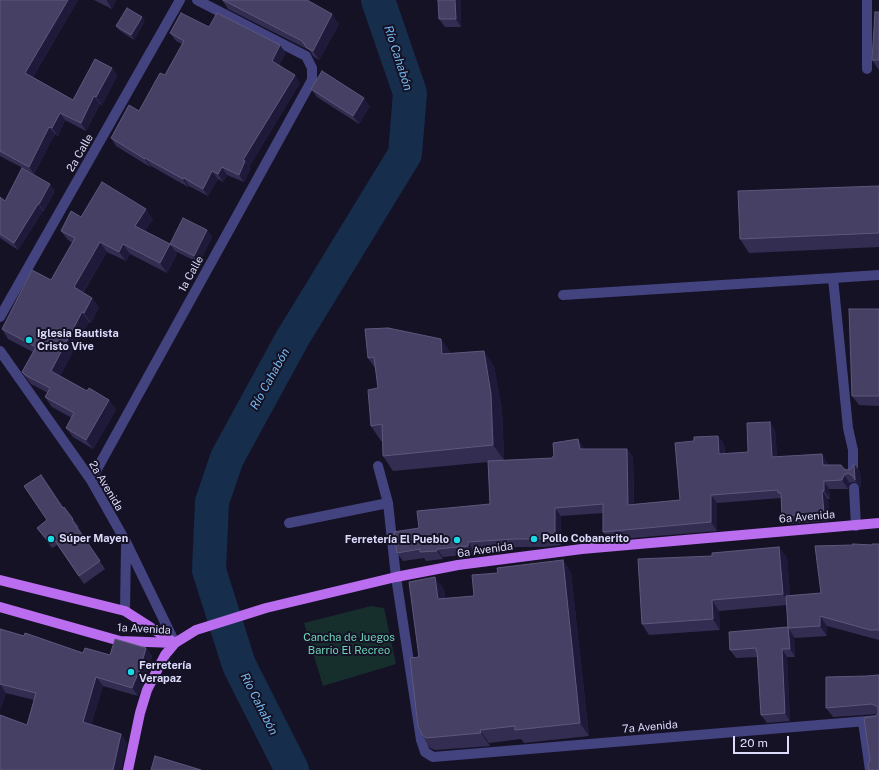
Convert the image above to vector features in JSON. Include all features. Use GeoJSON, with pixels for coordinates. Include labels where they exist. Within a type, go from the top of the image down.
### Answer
{"type":"FeatureCollection","features":[{"type":"Feature","properties":{"kind":"main road","name":"6a Avenida"},"geometry":{"type":"LineString","coordinates":[[175,643],[196,630],[266,608],[396,577],[458,565],[582,549],[879,523]]}},
{"type":"Feature","properties":{"kind":"main road","name":"1a Avenida"},"geometry":{"type":"LineString","coordinates":[[0,580],[125,611],[175,643]]}},
{"type":"Feature","properties":{"kind":"main road","name":"1a Avenida"},"geometry":{"type":"LineString","coordinates":[[0,607],[120,641],[175,643]]}},
{"type":"Feature","properties":{"kind":"main road"},"geometry":{"type":"LineString","coordinates":[[128,770],[140,713],[147,690],[165,655],[175,643]]}},
{"type":"Feature","properties":{"kind":"street","name":"2a Calle"},"geometry":{"type":"LineString","coordinates":[[0,317],[180,0]]}},
{"type":"Feature","properties":{"kind":"street","name":"1a Calle"},"geometry":{"type":"LineString","coordinates":[[91,480],[312,80],[312,68],[306,56],[198,0]]}},
{"type":"Feature","properties":{"kind":"street"},"geometry":{"type":"LineString","coordinates":[[867,0],[867,69]]}},
{"type":"Feature","properties":{"kind":"street"},"geometry":{"type":"LineString","coordinates":[[562,295],[879,275]]}},
{"type":"Feature","properties":{"kind":"street"},"geometry":{"type":"LineString","coordinates":[[834,278],[848,428],[853,450],[853,472]]}},
{"type":"Feature","properties":{"kind":"street","name":"2a Avenida"},"geometry":{"type":"LineString","coordinates":[[0,351],[91,480],[126,542],[175,643]]}},
{"type":"Feature","properties":{"kind":"street"},"geometry":{"type":"LineString","coordinates":[[378,466],[388,503],[396,577]]}},
{"type":"Feature","properties":{"kind":"street"},"geometry":{"type":"LineString","coordinates":[[854,488],[856,526]]}},
{"type":"Feature","properties":{"kind":"street"},"geometry":{"type":"LineString","coordinates":[[289,523],[388,503]]}},
{"type":"Feature","properties":{"kind":"street"},"geometry":{"type":"LineString","coordinates":[[125,611],[126,542]]}},
{"type":"Feature","properties":{"kind":"street","name":"7a Avenida"},"geometry":{"type":"LineString","coordinates":[[396,577],[421,740],[425,752],[433,757],[879,720]]}},
{"type":"Feature","properties":{"kind":"street"},"geometry":{"type":"LineString","coordinates":[[863,722],[870,770]]}},
{"type":"Feature","properties":{"kind":"green space","name":"Cancha de Juegos Barrio El Recreo"},"geometry":{"type":"Polygon","coordinates":[[[371,606],[384,608],[396,664],[323,686],[304,623],[371,606]]]}},
{"type":"Feature","properties":{"kind":"building"},"geometry":{"type":"Polygon","coordinates":[[[0,0],[68,0],[25,73],[73,100],[95,59],[112,68],[96,97],[94,96],[81,123],[60,113],[52,128],[49,127],[29,167],[0,151],[0,0]]]}},
{"type":"Feature","properties":{"kind":"building"},"geometry":{"type":"Polygon","coordinates":[[[223,0],[307,0],[332,14],[313,51],[307,48],[302,41],[223,0]]]}},
{"type":"Feature","properties":{"kind":"building"},"geometry":{"type":"Polygon","coordinates":[[[438,0],[455,0],[456,19],[439,19],[438,0]]]}},
{"type":"Feature","properties":{"kind":"building"},"geometry":{"type":"Polygon","coordinates":[[[127,8],[142,17],[131,35],[116,26],[127,8]]]}},
{"type":"Feature","properties":{"kind":"building"},"geometry":{"type":"Polygon","coordinates":[[[875,12],[879,12],[879,60],[872,60],[875,12]]]}},
{"type":"Feature","properties":{"kind":"building"},"geometry":{"type":"Polygon","coordinates":[[[181,13],[209,27],[217,13],[280,45],[272,61],[295,75],[243,160],[245,161],[239,175],[222,167],[218,174],[212,171],[203,189],[145,159],[111,138],[129,105],[139,111],[160,73],[165,75],[184,41],[170,33],[181,13]]]}},
{"type":"Feature","properties":{"kind":"building"},"geometry":{"type":"Polygon","coordinates":[[[322,71],[364,98],[353,116],[311,89],[322,71]]]}},
{"type":"Feature","properties":{"kind":"building"},"geometry":{"type":"Polygon","coordinates":[[[22,168],[50,184],[14,243],[0,234],[0,197],[5,201],[22,168]]]}},
{"type":"Feature","properties":{"kind":"building"},"geometry":{"type":"Polygon","coordinates":[[[102,182],[146,209],[135,226],[170,244],[160,263],[123,244],[119,252],[100,242],[74,287],[92,298],[84,313],[82,312],[51,371],[87,391],[89,388],[109,400],[86,440],[66,428],[74,413],[45,397],[50,388],[22,372],[36,347],[2,329],[32,270],[51,280],[75,238],[61,231],[71,211],[81,217],[102,182]]]}},
{"type":"Feature","properties":{"kind":"building"},"geometry":{"type":"Polygon","coordinates":[[[879,186],[879,233],[740,239],[738,191],[879,186]]]}},
{"type":"Feature","properties":{"kind":"building"},"geometry":{"type":"Polygon","coordinates":[[[183,218],[207,230],[194,256],[170,244],[183,218]]]}},
{"type":"Feature","properties":{"kind":"building"},"geometry":{"type":"Polygon","coordinates":[[[849,309],[879,309],[879,396],[852,396],[849,309]]]}},
{"type":"Feature","properties":{"kind":"building"},"geometry":{"type":"Polygon","coordinates":[[[388,328],[441,339],[442,354],[484,351],[491,394],[493,445],[383,456],[382,424],[371,426],[368,390],[378,388],[374,357],[368,358],[365,329],[388,328]]]}},
{"type":"Feature","properties":{"kind":"building"},"geometry":{"type":"Polygon","coordinates":[[[770,422],[772,457],[822,454],[823,465],[841,465],[847,470],[851,469],[854,464],[855,480],[853,476],[848,473],[844,475],[842,480],[824,481],[824,491],[822,491],[824,513],[782,516],[781,493],[778,493],[778,490],[711,495],[711,522],[603,532],[603,504],[555,508],[555,537],[468,542],[468,546],[437,549],[437,551],[420,552],[420,549],[397,553],[394,532],[419,528],[417,511],[490,504],[488,461],[553,458],[553,443],[578,439],[580,449],[627,449],[628,505],[680,500],[675,443],[694,441],[694,437],[718,436],[719,454],[748,452],[747,423],[770,422]]]}},
{"type":"Feature","properties":{"kind":"building"},"geometry":{"type":"Polygon","coordinates":[[[41,475],[63,508],[64,507],[73,519],[72,520],[100,561],[79,576],[52,536],[47,540],[37,528],[47,520],[24,486],[41,475]]]}},
{"type":"Feature","properties":{"kind":"building"},"geometry":{"type":"Polygon","coordinates":[[[879,544],[879,630],[870,630],[820,616],[820,626],[788,628],[786,596],[821,593],[815,546],[879,544]]]}},
{"type":"Feature","properties":{"kind":"building"},"geometry":{"type":"Polygon","coordinates":[[[779,547],[783,594],[712,600],[713,619],[642,624],[638,559],[712,556],[712,553],[779,547]]]}},
{"type":"Feature","properties":{"kind":"building"},"geometry":{"type":"Polygon","coordinates":[[[563,560],[580,723],[515,730],[515,726],[480,730],[481,733],[426,738],[422,735],[418,726],[410,658],[419,657],[409,582],[435,577],[438,599],[474,596],[472,575],[498,573],[497,568],[563,560]]]}},
{"type":"Feature","properties":{"kind":"building"},"geometry":{"type":"Polygon","coordinates":[[[788,627],[790,649],[782,649],[785,713],[761,715],[756,648],[730,650],[729,632],[788,627]]]}},
{"type":"Feature","properties":{"kind":"building"},"geometry":{"type":"Polygon","coordinates":[[[0,629],[24,636],[25,633],[83,653],[85,648],[110,655],[115,639],[146,648],[140,669],[132,688],[96,677],[83,722],[121,734],[113,770],[0,770],[0,715],[27,725],[36,693],[0,684],[0,629]]]}},
{"type":"Feature","properties":{"kind":"building"},"geometry":{"type":"Polygon","coordinates":[[[879,675],[879,770],[869,770],[868,765],[870,760],[864,718],[876,716],[878,713],[878,707],[872,704],[826,708],[826,677],[879,675]]]}},
{"type":"Feature","properties":{"kind":"building"},"geometry":{"type":"Polygon","coordinates":[[[155,756],[201,770],[151,770],[155,756]]]}},
{"type":"Feature","properties":{"kind":"waterway","name":"Río Cahabón"},"geometry":{"type":"LineString","coordinates":[[292,770],[239,665],[209,570],[212,502],[227,458],[292,339],[405,154],[410,93],[378,0]]}},
{"type":"Feature","properties":{"kind":"place","name":"Iglesia Bautista Cristo Vive"},"geometry":{"type":"Point","coordinates":[29,340]}},
{"type":"Feature","properties":{"kind":"place","name":"Súper Mayen"},"geometry":{"type":"Point","coordinates":[51,539]}},
{"type":"Feature","properties":{"kind":"place","name":"Pollo Cobanerito"},"geometry":{"type":"Point","coordinates":[534,539]}},
{"type":"Feature","properties":{"kind":"place","name":"Ferretería El Pueblo"},"geometry":{"type":"Point","coordinates":[457,540]}},
{"type":"Feature","properties":{"kind":"place","name":"Ferretería Verapaz"},"geometry":{"type":"Point","coordinates":[131,672]}}]}
